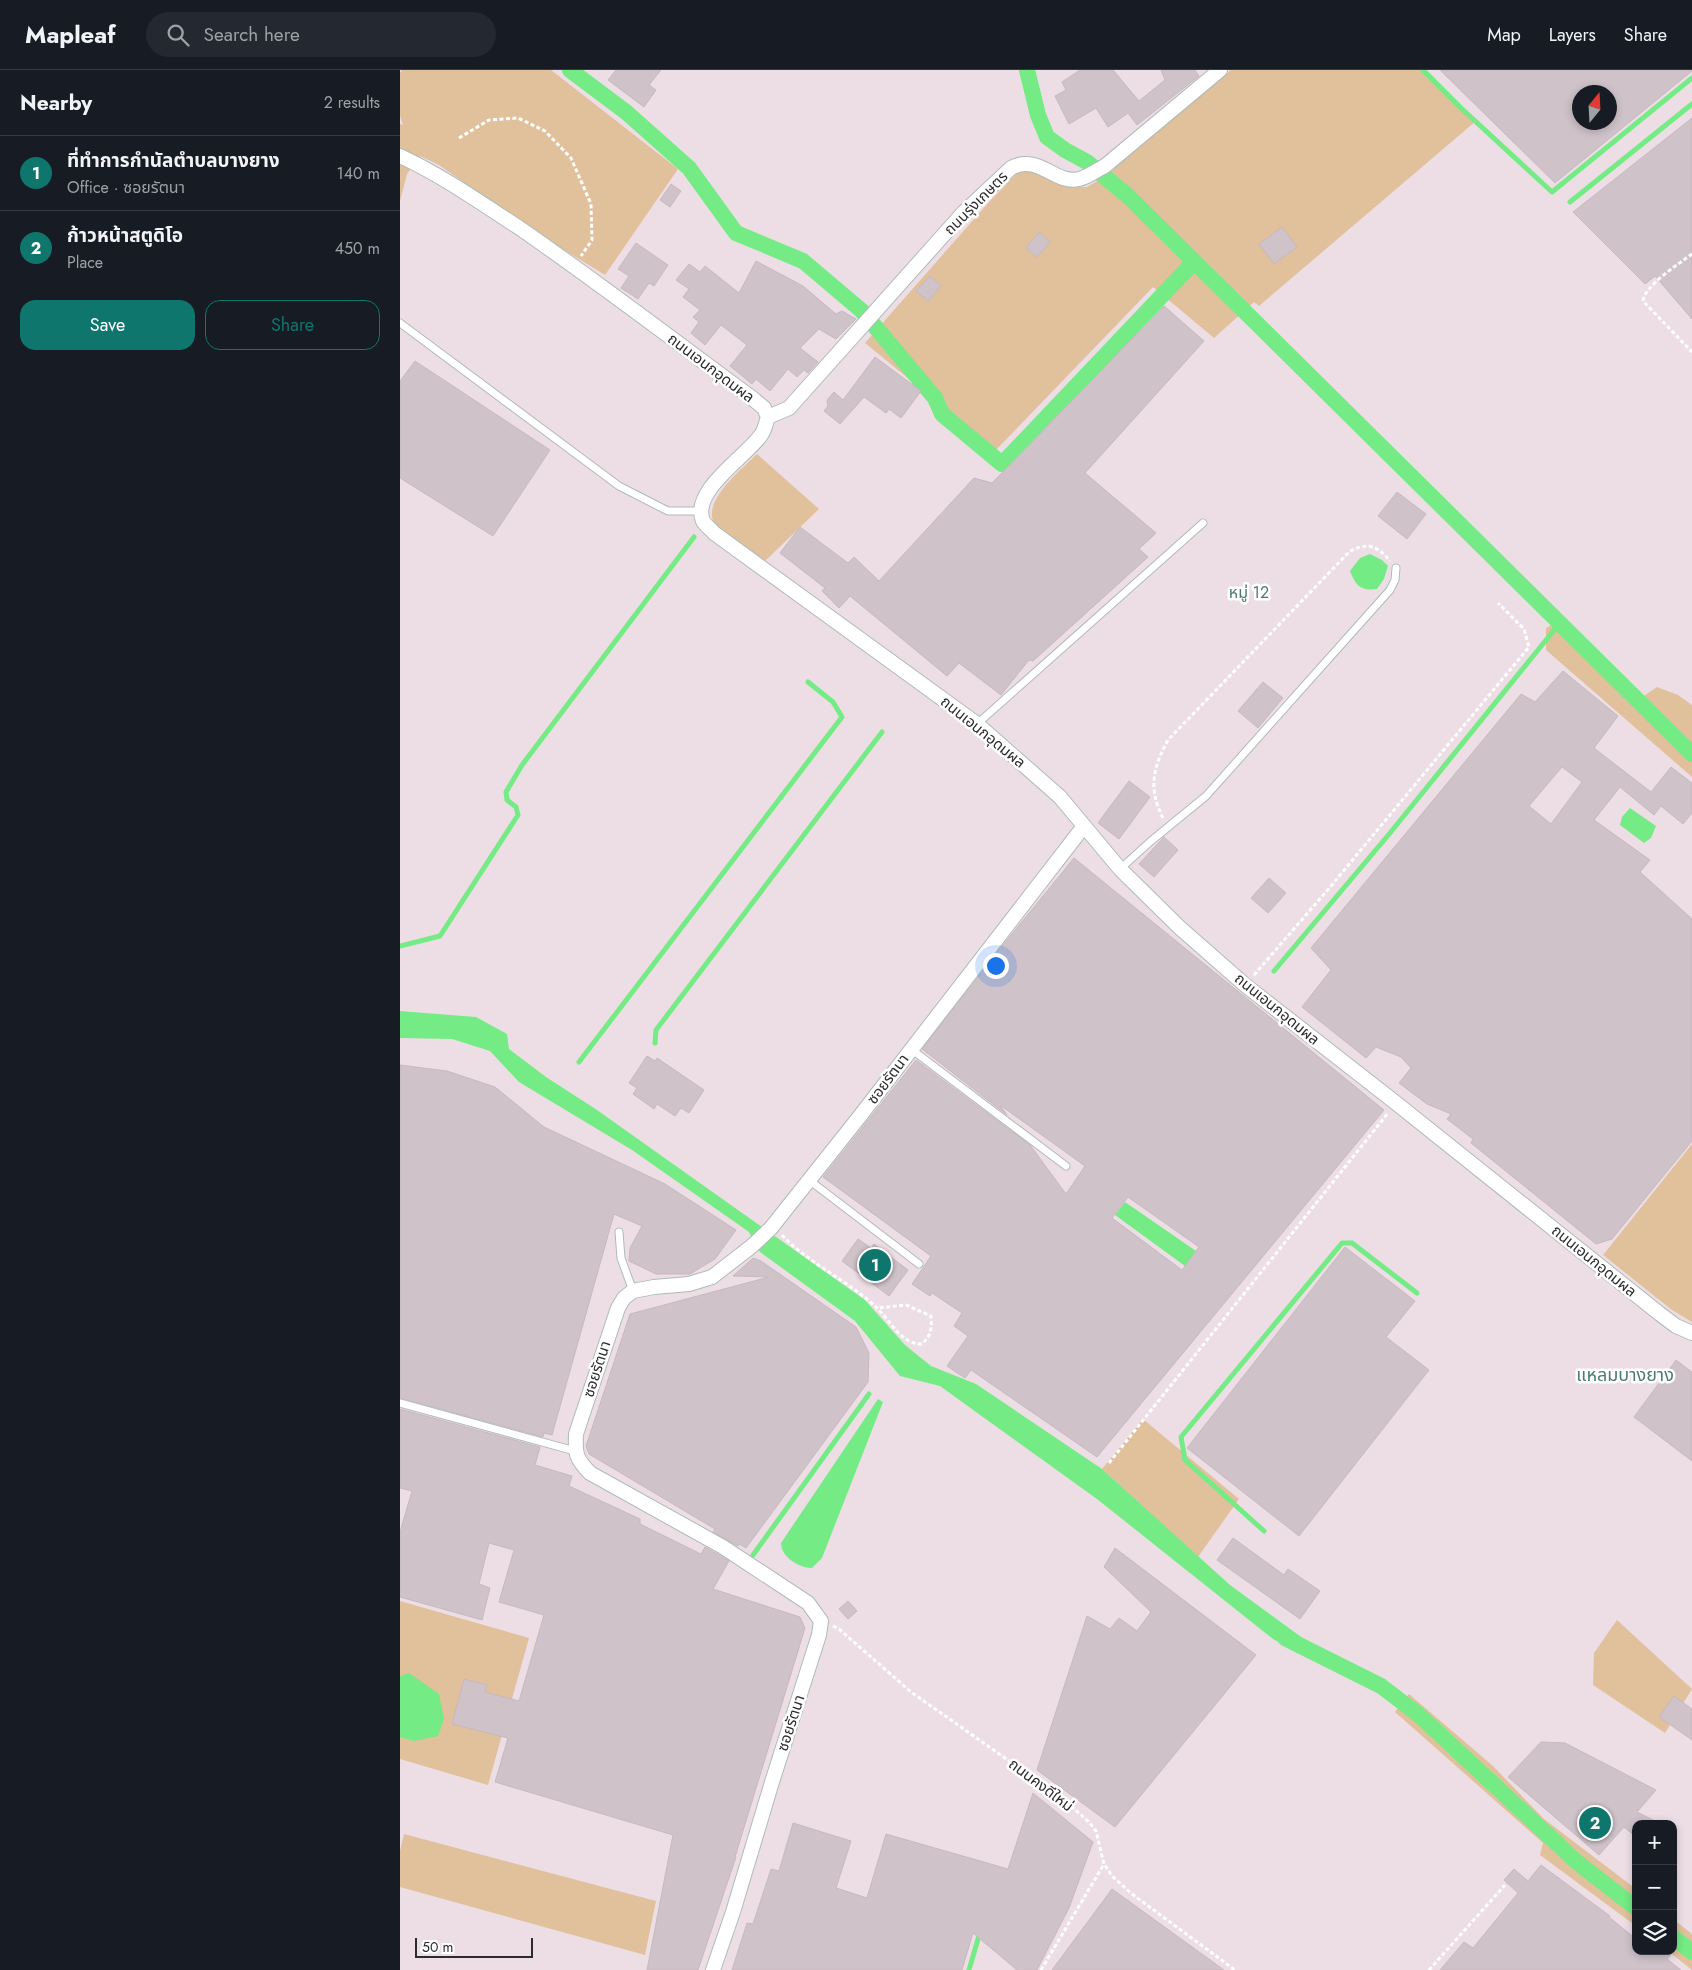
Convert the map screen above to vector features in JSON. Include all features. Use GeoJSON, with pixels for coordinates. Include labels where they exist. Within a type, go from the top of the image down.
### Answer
{"type":"FeatureCollection","features":[{"type":"Feature","properties":{"kind":"street","name":"ถนนรุ่งเกษตร"},"geometry":{"type":"LineString","coordinates":[[768,417],[789,408],[964,212],[1011,168],[1021,163],[1034,164],[1066,178],[1079,180],[1105,166],[1217,71]]}},
{"type":"Feature","properties":{"kind":"street","name":"ถนนเอนกอุดมผล"},"geometry":{"type":"LineString","coordinates":[[400,156],[424,167],[467,193],[539,242],[752,398],[764,408],[768,417]]}},
{"type":"Feature","properties":{"kind":"street"},"geometry":{"type":"LineString","coordinates":[[702,511],[703,499],[762,434],[768,417]]}},
{"type":"Feature","properties":{"kind":"street","name":"ถนนเอนกอุดมผล"},"geometry":{"type":"LineString","coordinates":[[702,511],[703,522],[714,532],[977,724],[1060,797],[1120,869],[1179,927],[1245,985],[1660,1314],[1676,1326],[1692,1333]]}},
{"type":"Feature","properties":{"kind":"street","name":"ซอยรัตนา"},"geometry":{"type":"LineString","coordinates":[[575,1451],[576,1434],[618,1308],[624,1298],[633,1291],[689,1284],[712,1277],[752,1246],[772,1227],[1084,826]]}},
{"type":"Feature","properties":{"kind":"street"},"geometry":{"type":"LineString","coordinates":[[575,1451],[578,1461],[590,1474],[724,1548],[808,1603],[821,1621]]}},
{"type":"Feature","properties":{"kind":"street","name":"ซอยรัตนา"},"geometry":{"type":"LineString","coordinates":[[712,1970],[733,1912],[819,1635],[821,1621]]}},
{"type":"Feature","properties":{"kind":"lane"},"geometry":{"type":"LineString","coordinates":[[400,323],[620,486],[668,511],[702,511]]}},
{"type":"Feature","properties":{"kind":"lane"},"geometry":{"type":"LineString","coordinates":[[977,724],[1203,523]]}},
{"type":"Feature","properties":{"kind":"lane"},"geometry":{"type":"LineString","coordinates":[[1120,869],[1206,796],[1390,590],[1395,580],[1396,568]]}},
{"type":"Feature","properties":{"kind":"lane"},"geometry":{"type":"LineString","coordinates":[[911,1049],[1066,1166]]}},
{"type":"Feature","properties":{"kind":"lane"},"geometry":{"type":"LineString","coordinates":[[809,1180],[919,1264]]}},
{"type":"Feature","properties":{"kind":"lane"},"geometry":{"type":"LineString","coordinates":[[620,1232],[621,1258],[633,1291]]}},
{"type":"Feature","properties":{"kind":"lane"},"geometry":{"type":"LineString","coordinates":[[400,1403],[575,1451]]}},
{"type":"Feature","properties":{"kind":"path"},"geometry":{"type":"LineString","coordinates":[[459,138],[489,120],[518,118],[545,131],[571,158],[591,204],[592,240],[574,267]]}},
{"type":"Feature","properties":{"kind":"path"},"geometry":{"type":"LineString","coordinates":[[1692,254],[1643,294],[1643,300],[1652,312],[1692,352]]}},
{"type":"Feature","properties":{"kind":"path"},"geometry":{"type":"LineString","coordinates":[[1168,827],[1154,794],[1157,760],[1168,740],[1348,552],[1359,546],[1370,546],[1384,554],[1396,568]]}},
{"type":"Feature","properties":{"kind":"path"},"geometry":{"type":"LineString","coordinates":[[1245,985],[1332,886],[1529,647],[1524,629],[1498,604]]}},
{"type":"Feature","properties":{"kind":"path"},"geometry":{"type":"LineString","coordinates":[[1109,1463],[1396,1103]]}},
{"type":"Feature","properties":{"kind":"path"},"geometry":{"type":"LineString","coordinates":[[772,1227],[787,1241],[877,1308],[902,1336],[913,1344],[922,1344],[929,1337],[932,1327],[931,1316],[906,1305],[877,1308]]}},
{"type":"Feature","properties":{"kind":"path","name":"ถนนคงดีใหม่"},"geometry":{"type":"LineString","coordinates":[[821,1621],[839,1629],[912,1692],[1062,1798],[1089,1822],[1096,1831],[1104,1864],[1112,1876],[1132,1894],[1235,1970]]}},
{"type":"Feature","properties":{"kind":"path"},"geometry":{"type":"LineString","coordinates":[[1041,1970],[1104,1864]]}},
{"type":"Feature","properties":{"kind":"path"},"geometry":{"type":"LineString","coordinates":[[1429,1970],[1505,1884]]}},
{"type":"Feature","properties":{"kind":"shaded area"},"geometry":{"type":"Polygon","coordinates":[[[402,70],[551,70],[678,169],[605,275],[543,237],[439,165],[420,156],[407,174],[400,201],[400,124],[403,125],[400,116],[400,73],[402,70]]]}},
{"type":"Feature","properties":{"kind":"shaded area"},"geometry":{"type":"Polygon","coordinates":[[[1231,70],[1425,70],[1476,121],[1259,306],[1254,302],[1214,338],[1153,287],[996,450],[865,343],[989,202],[1020,170],[1039,173],[1065,186],[1087,187],[1109,174],[1129,154],[1231,70]]]}},
{"type":"Feature","properties":{"kind":"shaded area"},"geometry":{"type":"Polygon","coordinates":[[[757,454],[819,509],[764,562],[718,528],[712,516],[713,506],[725,486],[757,454]]]}},
{"type":"Feature","properties":{"kind":"shaded area"},"geometry":{"type":"Polygon","coordinates":[[[1370,554],[1382,560],[1388,566],[1384,579],[1377,589],[1366,589],[1359,586],[1350,571],[1360,558],[1370,554]]]}},
{"type":"Feature","properties":{"kind":"shaded area"},"geometry":{"type":"Polygon","coordinates":[[[1563,619],[1644,696],[1657,687],[1678,695],[1692,705],[1692,777],[1546,650],[1546,628],[1563,619]]]}},
{"type":"Feature","properties":{"kind":"shaded area"},"geometry":{"type":"Polygon","coordinates":[[[1630,808],[1656,826],[1651,838],[1644,843],[1620,825],[1622,817],[1630,808]]]}},
{"type":"Feature","properties":{"kind":"shaded area"},"geometry":{"type":"Polygon","coordinates":[[[400,1011],[476,1017],[507,1034],[509,1049],[546,1077],[597,1110],[865,1300],[905,1345],[931,1366],[976,1384],[1102,1469],[1230,1585],[1308,1642],[1300,1654],[1273,1639],[1097,1499],[940,1386],[900,1376],[855,1321],[760,1252],[749,1232],[632,1150],[519,1082],[490,1051],[452,1039],[400,1038],[400,1011]]]}},
{"type":"Feature","properties":{"kind":"shaded area"},"geometry":{"type":"Polygon","coordinates":[[[1692,1144],[1692,1322],[1672,1310],[1603,1255],[1692,1144]]]}},
{"type":"Feature","properties":{"kind":"shaded area"},"geometry":{"type":"Polygon","coordinates":[[[1125,1202],[1196,1251],[1185,1266],[1115,1215],[1125,1202]]]}},
{"type":"Feature","properties":{"kind":"shaded area"},"geometry":{"type":"Polygon","coordinates":[[[878,1399],[883,1402],[822,1558],[812,1568],[796,1564],[784,1553],[781,1543],[878,1399]]]}},
{"type":"Feature","properties":{"kind":"shaded area"},"geometry":{"type":"Polygon","coordinates":[[[1143,1419],[1239,1499],[1198,1557],[1102,1469],[1143,1419]]]}},
{"type":"Feature","properties":{"kind":"shaded area"},"geometry":{"type":"Polygon","coordinates":[[[400,1601],[529,1638],[488,1785],[400,1759],[400,1601]]]}},
{"type":"Feature","properties":{"kind":"shaded area"},"geometry":{"type":"Polygon","coordinates":[[[1617,1620],[1692,1689],[1665,1733],[1593,1685],[1594,1653],[1617,1620]]]}},
{"type":"Feature","properties":{"kind":"shaded area"},"geometry":{"type":"Polygon","coordinates":[[[409,1673],[439,1694],[444,1719],[438,1736],[414,1741],[400,1737],[400,1676],[409,1673]]]}},
{"type":"Feature","properties":{"kind":"shaded area"},"geometry":{"type":"Polygon","coordinates":[[[1409,1694],[1493,1766],[1544,1819],[1632,1886],[1632,1923],[1540,1855],[1543,1843],[1395,1712],[1409,1694]]]}},
{"type":"Feature","properties":{"kind":"shaded area"},"geometry":{"type":"Polygon","coordinates":[[[404,1834],[656,1901],[645,1955],[400,1887],[400,1851],[404,1834]]]}},
{"type":"Feature","properties":{"kind":"shaded area"},"geometry":{"type":"Polygon","coordinates":[[[1677,1922],[1692,1934],[1692,1970],[1673,1955],[1677,1955],[1677,1922]]]}},
{"type":"Feature","properties":{"kind":"building"},"geometry":{"type":"Polygon","coordinates":[[[616,70],[661,70],[649,85],[656,90],[644,107],[608,80],[616,70]]]}},
{"type":"Feature","properties":{"kind":"building"},"geometry":{"type":"Polygon","coordinates":[[[1080,70],[1113,70],[1139,101],[1165,80],[1161,70],[1195,70],[1199,76],[1137,125],[1128,113],[1108,127],[1096,108],[1069,124],[1055,96],[1066,90],[1062,82],[1080,70]]]}},
{"type":"Feature","properties":{"kind":"building"},"geometry":{"type":"Polygon","coordinates":[[[1440,70],[1692,70],[1555,183],[1440,70]]]}},
{"type":"Feature","properties":{"kind":"building"},"geometry":{"type":"Polygon","coordinates":[[[1692,118],[1692,319],[1655,276],[1645,284],[1573,212],[1692,118]]]}},
{"type":"Feature","properties":{"kind":"building"},"geometry":{"type":"Polygon","coordinates":[[[671,184],[681,191],[670,207],[660,200],[671,184]]]}},
{"type":"Feature","properties":{"kind":"building"},"geometry":{"type":"Polygon","coordinates":[[[1282,227],[1297,247],[1274,264],[1259,244],[1282,227]]]}},
{"type":"Feature","properties":{"kind":"building"},"geometry":{"type":"Polygon","coordinates":[[[1039,232],[1050,242],[1037,257],[1026,248],[1039,232]]]}},
{"type":"Feature","properties":{"kind":"building"},"geometry":{"type":"Polygon","coordinates":[[[636,243],[668,265],[654,286],[649,283],[638,299],[621,288],[629,276],[618,269],[636,243]]]}},
{"type":"Feature","properties":{"kind":"building"},"geometry":{"type":"Polygon","coordinates":[[[756,261],[803,286],[836,314],[842,311],[856,319],[836,339],[819,329],[800,348],[818,362],[808,373],[804,370],[797,377],[788,369],[770,391],[756,379],[752,384],[730,366],[747,345],[721,325],[705,345],[691,333],[699,322],[693,317],[700,310],[683,297],[689,289],[676,280],[689,264],[700,272],[705,266],[739,293],[756,261]]]}},
{"type":"Feature","properties":{"kind":"building"},"geometry":{"type":"Polygon","coordinates":[[[930,276],[941,286],[928,301],[916,291],[930,276]]]}},
{"type":"Feature","properties":{"kind":"building"},"geometry":{"type":"Polygon","coordinates":[[[1164,306],[1204,341],[1085,473],[1156,533],[1139,549],[1148,557],[1033,661],[1029,660],[1001,695],[959,663],[947,676],[850,596],[839,608],[822,591],[825,588],[780,553],[800,527],[848,563],[854,557],[879,581],[974,478],[992,483],[1164,306]]]}},
{"type":"Feature","properties":{"kind":"building"},"geometry":{"type":"Polygon","coordinates":[[[875,357],[921,391],[901,418],[889,409],[886,413],[864,397],[840,424],[824,411],[828,406],[827,400],[834,392],[843,400],[875,357]]]}},
{"type":"Feature","properties":{"kind":"building"},"geometry":{"type":"Polygon","coordinates":[[[415,361],[550,450],[493,536],[400,478],[400,381],[415,361]]]}},
{"type":"Feature","properties":{"kind":"building"},"geometry":{"type":"Polygon","coordinates":[[[1397,492],[1426,514],[1407,539],[1378,516],[1397,492]]]}},
{"type":"Feature","properties":{"kind":"building"},"geometry":{"type":"Polygon","coordinates":[[[1563,671],[1618,716],[1594,748],[1651,792],[1671,767],[1692,783],[1692,813],[1683,824],[1661,806],[1654,815],[1620,787],[1594,820],[1650,860],[1640,872],[1692,919],[1692,1141],[1612,1239],[1596,1244],[1471,1143],[1473,1139],[1447,1119],[1451,1114],[1427,1104],[1399,1083],[1411,1068],[1401,1057],[1376,1047],[1366,1058],[1302,1007],[1331,970],[1311,948],[1521,694],[1535,702],[1563,671]],[[1562,767],[1529,806],[1551,824],[1582,782],[1562,767]]]}},
{"type":"Feature","properties":{"kind":"building"},"geometry":{"type":"Polygon","coordinates":[[[1263,682],[1283,698],[1258,728],[1238,711],[1263,682]]]}},
{"type":"Feature","properties":{"kind":"building"},"geometry":{"type":"Polygon","coordinates":[[[1129,781],[1150,797],[1119,839],[1098,823],[1129,781]]]}},
{"type":"Feature","properties":{"kind":"building"},"geometry":{"type":"Polygon","coordinates":[[[1164,837],[1178,850],[1154,877],[1139,864],[1164,837]]]}},
{"type":"Feature","properties":{"kind":"building"},"geometry":{"type":"Polygon","coordinates":[[[1074,858],[1384,1110],[1097,1457],[971,1370],[965,1378],[947,1366],[968,1336],[954,1326],[962,1313],[932,1293],[930,1296],[912,1284],[931,1256],[823,1177],[916,1060],[1030,1145],[1066,1194],[1085,1166],[1000,1105],[1007,1115],[922,1049],[1074,858]],[[1128,1197],[1112,1218],[1182,1270],[1199,1247],[1128,1197]]]}},
{"type":"Feature","properties":{"kind":"building"},"geometry":{"type":"Polygon","coordinates":[[[1269,878],[1286,893],[1268,913],[1251,898],[1269,878]]]}},
{"type":"Feature","properties":{"kind":"building"},"geometry":{"type":"Polygon","coordinates":[[[647,1056],[655,1061],[657,1058],[704,1090],[689,1113],[681,1108],[675,1116],[657,1104],[654,1109],[633,1094],[637,1088],[629,1083],[647,1056]]]}},
{"type":"Feature","properties":{"kind":"building"},"geometry":{"type":"Polygon","coordinates":[[[400,1065],[447,1071],[495,1087],[544,1127],[665,1184],[736,1230],[715,1259],[690,1274],[656,1274],[629,1261],[630,1248],[642,1226],[614,1214],[552,1435],[544,1433],[543,1437],[400,1398],[400,1065]]]}},
{"type":"Feature","properties":{"kind":"building"},"geometry":{"type":"Polygon","coordinates":[[[858,1239],[871,1248],[874,1244],[908,1270],[889,1296],[842,1261],[858,1239]]]}},
{"type":"Feature","properties":{"kind":"building"},"geometry":{"type":"Polygon","coordinates":[[[1345,1247],[1415,1301],[1386,1337],[1429,1370],[1299,1536],[1187,1448],[1345,1247]]]}},
{"type":"Feature","properties":{"kind":"building"},"geometry":{"type":"Polygon","coordinates":[[[753,1258],[761,1261],[856,1327],[869,1353],[868,1382],[746,1548],[739,1544],[738,1546],[713,1532],[715,1529],[589,1454],[586,1446],[630,1314],[769,1277],[733,1276],[753,1258]]]}},
{"type":"Feature","properties":{"kind":"building"},"geometry":{"type":"Polygon","coordinates":[[[1676,1360],[1692,1372],[1692,1461],[1634,1417],[1676,1360]]]}},
{"type":"Feature","properties":{"kind":"building"},"geometry":{"type":"Polygon","coordinates":[[[400,1409],[540,1447],[535,1465],[572,1476],[569,1486],[640,1519],[640,1524],[701,1554],[705,1547],[729,1561],[713,1589],[800,1617],[805,1628],[736,1857],[698,1970],[647,1970],[673,1835],[495,1782],[508,1738],[452,1724],[464,1679],[487,1685],[485,1692],[519,1701],[544,1615],[499,1602],[514,1550],[489,1543],[479,1584],[490,1588],[482,1620],[400,1597],[400,1532],[412,1491],[400,1488],[400,1409]]]}},
{"type":"Feature","properties":{"kind":"building"},"geometry":{"type":"Polygon","coordinates":[[[1233,1538],[1284,1575],[1288,1569],[1320,1591],[1300,1619],[1217,1560],[1233,1538]]]}},
{"type":"Feature","properties":{"kind":"building"},"geometry":{"type":"Polygon","coordinates":[[[1115,1548],[1256,1655],[1115,1827],[1037,1770],[1087,1616],[1110,1629],[1119,1618],[1137,1631],[1151,1612],[1104,1567],[1115,1548]]]}},
{"type":"Feature","properties":{"kind":"building"},"geometry":{"type":"Polygon","coordinates":[[[848,1601],[857,1611],[848,1619],[839,1609],[848,1601]]]}},
{"type":"Feature","properties":{"kind":"building"},"geometry":{"type":"Polygon","coordinates":[[[1674,1696],[1692,1709],[1692,1740],[1659,1717],[1674,1696]]]}},
{"type":"Feature","properties":{"kind":"building"},"geometry":{"type":"Polygon","coordinates":[[[1541,1742],[1565,1743],[1656,1790],[1637,1812],[1653,1820],[1632,1820],[1632,1834],[1624,1827],[1599,1855],[1508,1777],[1541,1742]]]}},
{"type":"Feature","properties":{"kind":"building"},"geometry":{"type":"Polygon","coordinates":[[[1033,1793],[1093,1842],[1069,1908],[1037,1970],[1017,1970],[973,1933],[962,1970],[732,1970],[747,1923],[753,1924],[771,1869],[779,1871],[793,1823],[851,1841],[836,1888],[867,1898],[886,1834],[1008,1869],[1033,1793]]]}},
{"type":"Feature","properties":{"kind":"building"},"geometry":{"type":"Polygon","coordinates":[[[1541,1865],[1610,1916],[1632,1936],[1632,1955],[1670,1955],[1667,1959],[1681,1970],[1440,1970],[1464,1942],[1473,1948],[1518,1893],[1504,1880],[1514,1869],[1528,1881],[1541,1865]]]}},
{"type":"Feature","properties":{"kind":"building"},"geometry":{"type":"Polygon","coordinates":[[[1112,1889],[1224,1970],[1052,1970],[1112,1889]]]}},
{"type":"Feature","properties":{"kind":"waterway"},"geometry":{"type":"LineString","coordinates":[[570,70],[626,112],[689,168],[736,233],[803,261],[862,311],[935,398],[942,414],[1002,464],[1191,265]]}},
{"type":"Feature","properties":{"kind":"waterway"},"geometry":{"type":"LineString","coordinates":[[1027,70],[1038,115],[1047,137],[1087,162],[1128,196],[1692,754]]}},
{"type":"Feature","properties":{"kind":"waterway"},"geometry":{"type":"LineString","coordinates":[[1423,70],[1552,192],[1692,78]]}},
{"type":"Feature","properties":{"kind":"waterway"},"geometry":{"type":"LineString","coordinates":[[1570,202],[1692,104]]}},
{"type":"Feature","properties":{"kind":"waterway"},"geometry":{"type":"LineString","coordinates":[[400,946],[440,936],[518,815],[516,807],[507,800],[506,792],[522,765],[694,537]]}},
{"type":"Feature","properties":{"kind":"waterway"},"geometry":{"type":"LineString","coordinates":[[1274,971],[1390,833],[1559,624]]}},
{"type":"Feature","properties":{"kind":"waterway"},"geometry":{"type":"LineString","coordinates":[[579,1062],[842,717],[833,702],[808,682]]}},
{"type":"Feature","properties":{"kind":"waterway"},"geometry":{"type":"LineString","coordinates":[[655,1043],[656,1030],[882,732]]}},
{"type":"Feature","properties":{"kind":"waterway"},"geometry":{"type":"LineString","coordinates":[[1264,1531],[1185,1460],[1181,1437],[1342,1243],[1352,1243],[1417,1293]]}},
{"type":"Feature","properties":{"kind":"waterway"},"geometry":{"type":"LineString","coordinates":[[753,1555],[869,1394]]}},
{"type":"Feature","properties":{"kind":"waterway"},"geometry":{"type":"LineString","coordinates":[[1285,1638],[1381,1686],[1419,1715],[1578,1863],[1632,1905]]}},
{"type":"Feature","properties":{"kind":"waterway"},"geometry":{"type":"LineString","coordinates":[[969,1970],[980,1932]]}},
{"type":"Feature","properties":{"kind":"waterway"},"geometry":{"type":"LineString","coordinates":[[1677,1940],[1692,1952]]}},
{"type":"Feature","properties":{"kind":"place","name":"ที่ทำการกำนัลตำบลบางยาง"},"geometry":{"type":"Point","coordinates":[875,1265]}},
{"type":"Feature","properties":{"kind":"place","name":"ก้าวหน้าสตูดิโอ"},"geometry":{"type":"Point","coordinates":[1595,1823]}},
{"type":"Feature","properties":{"kind":"district","name":"หมู่ 12"},"geometry":{"type":"Point","coordinates":[1249,592]}},
{"type":"Feature","properties":{"kind":"district","name":"แหลมบางยาง"},"geometry":{"type":"Point","coordinates":[1625,1375]}}]}
